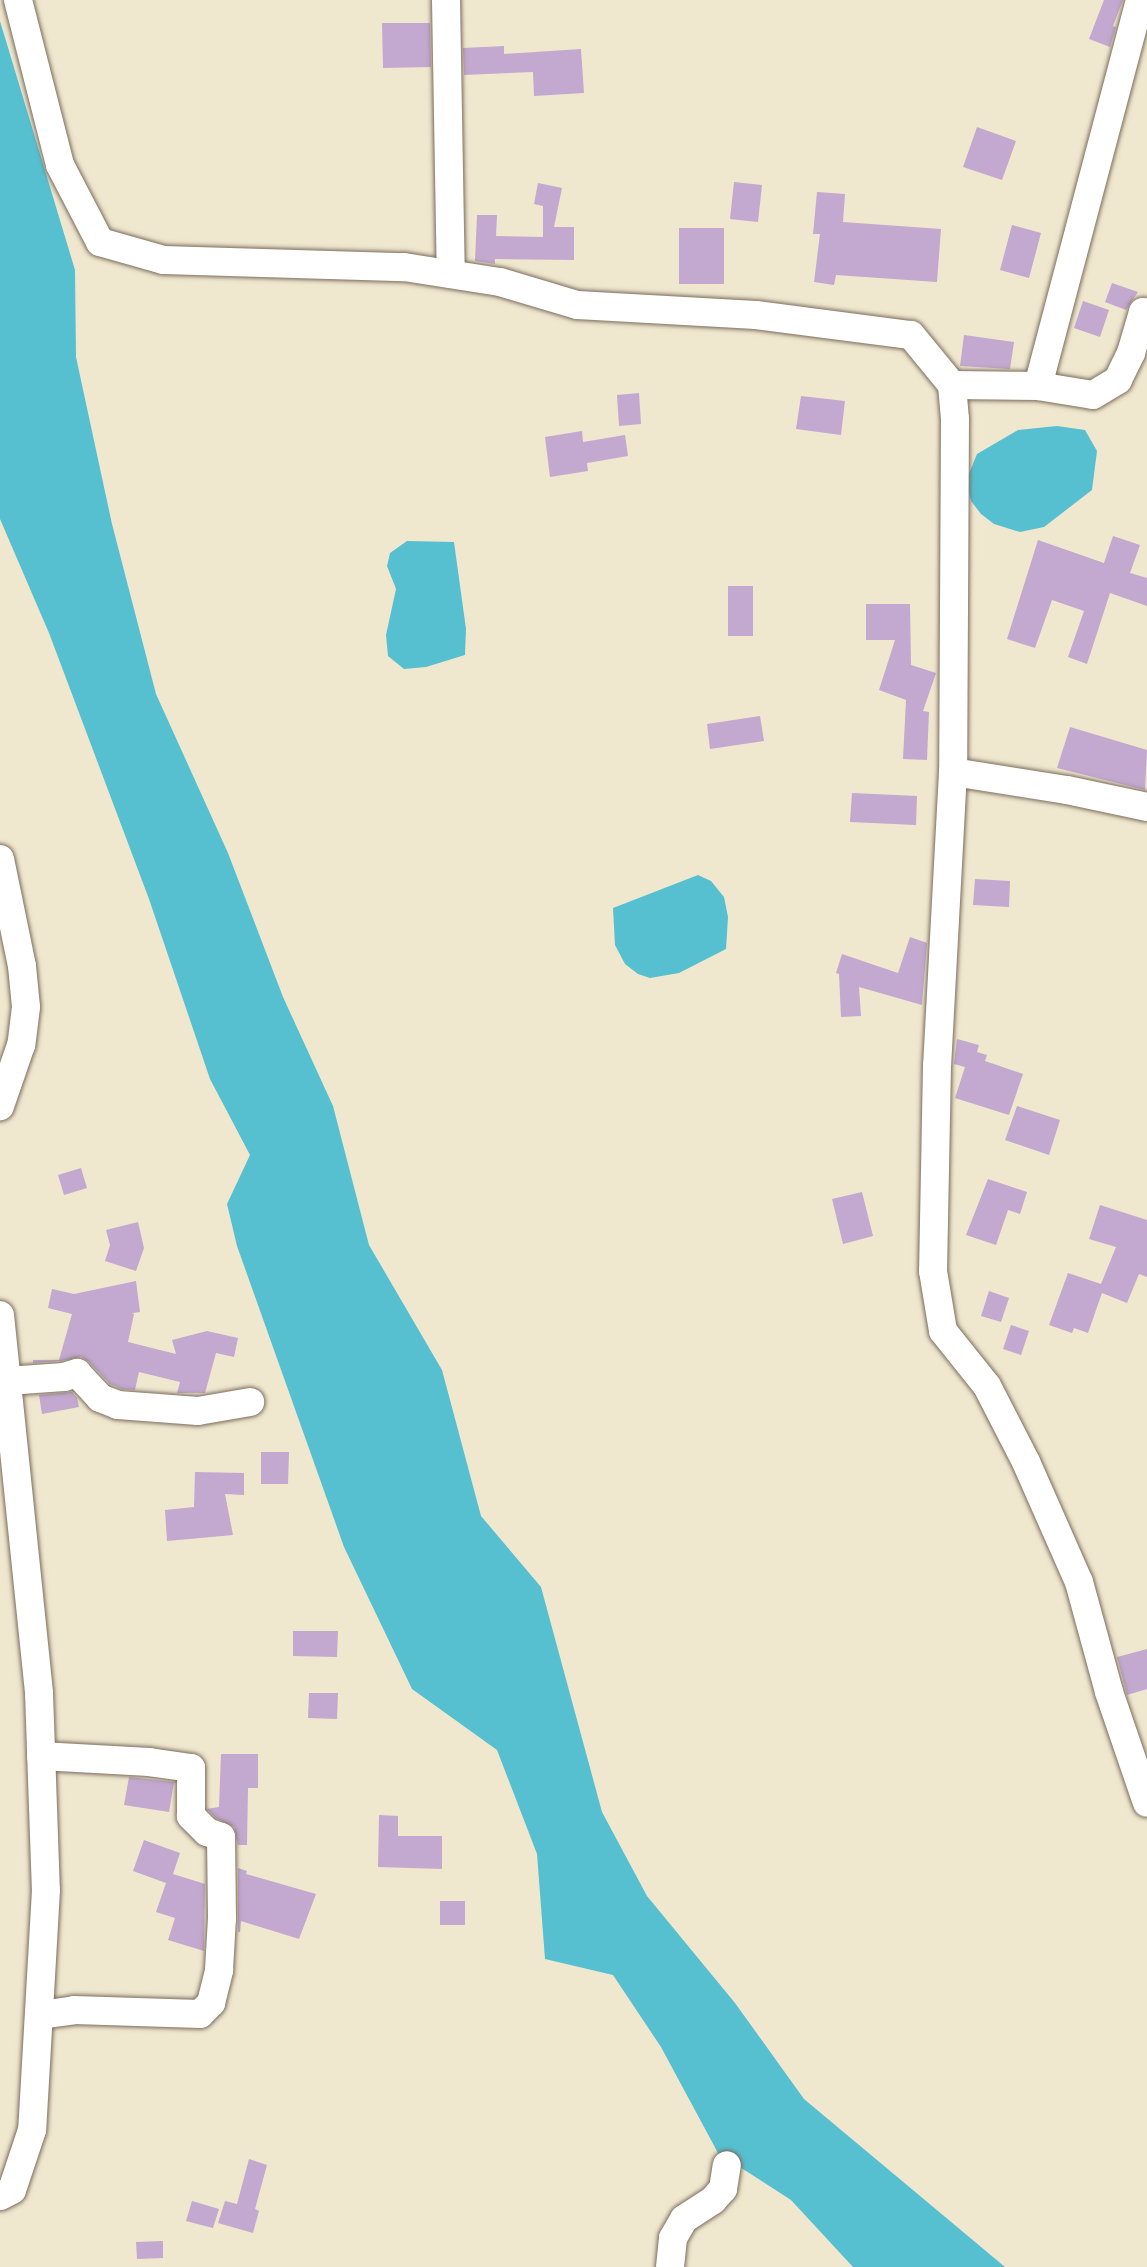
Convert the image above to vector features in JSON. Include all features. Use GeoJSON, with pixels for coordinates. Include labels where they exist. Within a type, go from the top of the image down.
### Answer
{"type":"FeatureCollection","features":[{"type":"Feature","properties":{"kind":"street"},"geometry":{"type":"LineString","coordinates":[[18,0],[60,165],[100,242],[163,260],[404,267],[500,282],[577,305],[756,315],[911,335],[952,385],[955,419],[953,772],[936,1065],[933,1271],[943,1331],[987,1386],[1026,1462],[1079,1582],[1110,1692],[1147,1803]]}},
{"type":"Feature","properties":{"kind":"street"},"geometry":{"type":"LineString","coordinates":[[446,0],[451,274]]}},
{"type":"Feature","properties":{"kind":"street"},"geometry":{"type":"LineString","coordinates":[[1038,386],[1140,0]]}},
{"type":"Feature","properties":{"kind":"street"},"geometry":{"type":"LineString","coordinates":[[952,385],[1038,386],[1093,395],[1118,380],[1131,353],[1143,312],[1147,313]]}},
{"type":"Feature","properties":{"kind":"street"},"geometry":{"type":"LineString","coordinates":[[953,772],[1066,790],[1147,807]]}},
{"type":"Feature","properties":{"kind":"street"},"geometry":{"type":"LineString","coordinates":[[0,859],[22,966],[26,1006],[21,1045],[0,1106]]}},
{"type":"Feature","properties":{"kind":"street"},"geometry":{"type":"LineString","coordinates":[[0,1315],[39,1693],[46,1890],[32,2130],[12,2190],[0,2196]]}},
{"type":"Feature","properties":{"kind":"street"},"geometry":{"type":"LineString","coordinates":[[7,1381],[64,1377],[77,1373],[100,1398],[118,1405],[198,1411],[250,1402]]}},
{"type":"Feature","properties":{"kind":"street"},"geometry":{"type":"LineString","coordinates":[[40,2015],[74,2010],[200,2014],[211,2003],[219,1970],[222,1918],[220,1837],[207,1832],[191,1816],[191,1768],[149,1762],[41,1756]]}},
{"type":"Feature","properties":{"kind":"street"},"geometry":{"type":"LineString","coordinates":[[670,2267],[673,2238],[684,2219],[713,2200],[723,2189],[727,2165]]}},
{"type":"Feature","properties":{"kind":"water"},"geometry":{"type":"Polygon","coordinates":[[[0,21],[75,270],[76,357],[112,524],[156,694],[228,853],[283,997],[333,1106],[369,1245],[442,1370],[481,1516],[541,1587],[602,1812],[647,1896],[735,2003],[804,2099],[1005,2267],[853,2267],[791,2200],[718,2153],[661,2047],[613,1975],[545,1959],[537,1854],[497,1750],[412,1689],[344,1547],[237,1246],[227,1204],[250,1155],[210,1079],[149,899],[49,633],[0,519],[0,21]]]}},
{"type":"Feature","properties":{"kind":"water"},"geometry":{"type":"Polygon","coordinates":[[[1057,426],[1085,430],[1097,451],[1092,490],[1044,527],[1020,532],[994,524],[981,514],[971,501],[966,481],[977,454],[1018,430],[1057,426]]]}},
{"type":"Feature","properties":{"kind":"water"},"geometry":{"type":"Polygon","coordinates":[[[407,541],[454,542],[466,629],[465,655],[426,667],[404,669],[388,656],[386,635],[396,589],[387,566],[390,553],[407,541]]]}},
{"type":"Feature","properties":{"kind":"water"},"geometry":{"type":"Polygon","coordinates":[[[698,875],[711,881],[724,897],[728,917],[726,949],[679,973],[650,978],[638,974],[625,964],[615,945],[613,908],[698,875]]]}},
{"type":"Feature","properties":{"kind":"building"},"geometry":{"type":"Polygon","coordinates":[[[1104,0],[1123,0],[1113,26],[1116,27],[1110,47],[1089,39],[1104,0]]]}},
{"type":"Feature","properties":{"kind":"building"},"geometry":{"type":"Polygon","coordinates":[[[382,23],[430,23],[431,67],[383,68],[382,23]]]}},
{"type":"Feature","properties":{"kind":"building"},"geometry":{"type":"Polygon","coordinates":[[[504,46],[504,54],[581,49],[584,93],[534,96],[533,72],[464,75],[463,48],[504,46]]]}},
{"type":"Feature","properties":{"kind":"building"},"geometry":{"type":"Polygon","coordinates":[[[977,127],[1016,141],[1002,180],[963,167],[977,127]]]}},
{"type":"Feature","properties":{"kind":"building"},"geometry":{"type":"Polygon","coordinates":[[[734,182],[762,185],[758,222],[730,219],[734,182]]]}},
{"type":"Feature","properties":{"kind":"building"},"geometry":{"type":"Polygon","coordinates":[[[538,183],[562,188],[554,227],[574,227],[574,260],[495,259],[495,264],[475,261],[477,215],[497,215],[496,236],[543,237],[543,206],[534,204],[538,183]]]}},
{"type":"Feature","properties":{"kind":"building"},"geometry":{"type":"Polygon","coordinates":[[[817,192],[845,194],[843,222],[941,229],[937,282],[836,275],[834,285],[814,282],[820,234],[813,234],[817,192]]]}},
{"type":"Feature","properties":{"kind":"building"},"geometry":{"type":"Polygon","coordinates":[[[1012,225],[1041,233],[1029,278],[1000,270],[1012,225]]]}},
{"type":"Feature","properties":{"kind":"building"},"geometry":{"type":"Polygon","coordinates":[[[679,228],[724,228],[724,284],[679,284],[679,228]]]}},
{"type":"Feature","properties":{"kind":"building"},"geometry":{"type":"Polygon","coordinates":[[[1112,283],[1138,292],[1126,310],[1105,302],[1112,283]]]}},
{"type":"Feature","properties":{"kind":"building"},"geometry":{"type":"Polygon","coordinates":[[[1083,301],[1109,310],[1100,337],[1074,328],[1083,301]]]}},
{"type":"Feature","properties":{"kind":"building"},"geometry":{"type":"Polygon","coordinates":[[[964,335],[1014,342],[1010,369],[960,366],[964,335]]]}},
{"type":"Feature","properties":{"kind":"building"},"geometry":{"type":"Polygon","coordinates":[[[639,393],[641,424],[619,426],[617,395],[639,393]]]}},
{"type":"Feature","properties":{"kind":"building"},"geometry":{"type":"Polygon","coordinates":[[[801,396],[845,401],[841,435],[796,429],[801,396]]]}},
{"type":"Feature","properties":{"kind":"building"},"geometry":{"type":"Polygon","coordinates":[[[582,431],[583,442],[625,435],[628,456],[587,463],[588,471],[550,477],[545,437],[582,431]]]}},
{"type":"Feature","properties":{"kind":"building"},"geometry":{"type":"Polygon","coordinates":[[[1113,536],[1140,545],[1130,573],[1147,578],[1147,606],[1110,593],[1087,664],[1068,657],[1084,611],[1052,600],[1035,648],[1007,639],[1038,540],[1104,563],[1113,536]]]}},
{"type":"Feature","properties":{"kind":"building"},"geometry":{"type":"Polygon","coordinates":[[[728,586],[753,586],[753,636],[728,636],[728,586]]]}},
{"type":"Feature","properties":{"kind":"building"},"geometry":{"type":"Polygon","coordinates":[[[866,604],[910,604],[911,665],[936,673],[923,711],[929,712],[927,760],[903,759],[906,700],[879,690],[895,640],[866,640],[866,604]]]}},
{"type":"Feature","properties":{"kind":"building"},"geometry":{"type":"Polygon","coordinates":[[[760,716],[764,741],[710,749],[707,724],[760,716]]]}},
{"type":"Feature","properties":{"kind":"building"},"geometry":{"type":"Polygon","coordinates":[[[1070,727],[1147,750],[1145,790],[1057,768],[1070,727]]]}},
{"type":"Feature","properties":{"kind":"building"},"geometry":{"type":"Polygon","coordinates":[[[852,793],[917,796],[916,825],[850,822],[852,793]]]}},
{"type":"Feature","properties":{"kind":"building"},"geometry":{"type":"Polygon","coordinates":[[[975,879],[1010,881],[1009,907],[973,905],[975,879]]]}},
{"type":"Feature","properties":{"kind":"building"},"geometry":{"type":"Polygon","coordinates":[[[910,937],[927,943],[922,1005],[859,987],[861,1016],[841,1017],[839,974],[836,973],[842,954],[898,973],[910,937]]]}},
{"type":"Feature","properties":{"kind":"building"},"geometry":{"type":"Polygon","coordinates":[[[957,1039],[979,1045],[977,1052],[987,1055],[985,1061],[1023,1074],[1009,1115],[955,1098],[965,1067],[954,1064],[957,1039]]]}},
{"type":"Feature","properties":{"kind":"building"},"geometry":{"type":"Polygon","coordinates":[[[1017,1106],[1060,1120],[1049,1155],[1005,1140],[1017,1106]]]}},
{"type":"Feature","properties":{"kind":"building"},"geometry":{"type":"Polygon","coordinates":[[[81,1168],[87,1188],[64,1195],[58,1175],[81,1168]]]}},
{"type":"Feature","properties":{"kind":"building"},"geometry":{"type":"Polygon","coordinates":[[[988,1179],[1027,1192],[1020,1214],[1008,1210],[996,1245],[966,1235],[988,1179]]]}},
{"type":"Feature","properties":{"kind":"building"},"geometry":{"type":"Polygon","coordinates":[[[862,1192],[873,1236],[843,1244],[832,1199],[862,1192]]]}},
{"type":"Feature","properties":{"kind":"building"},"geometry":{"type":"Polygon","coordinates":[[[1100,1205],[1147,1220],[1147,1277],[1139,1274],[1127,1303],[1102,1293],[1088,1333],[1074,1328],[1072,1333],[1049,1325],[1068,1273],[1101,1284],[1116,1247],[1089,1239],[1100,1205]]]}},
{"type":"Feature","properties":{"kind":"building"},"geometry":{"type":"Polygon","coordinates":[[[138,1222],[144,1248],[136,1271],[105,1261],[110,1245],[106,1230],[138,1222]]]}},
{"type":"Feature","properties":{"kind":"building"},"geometry":{"type":"Polygon","coordinates":[[[136,1281],[140,1312],[132,1313],[134,1314],[128,1342],[176,1354],[172,1340],[207,1331],[238,1338],[234,1357],[216,1353],[205,1393],[177,1393],[180,1382],[139,1372],[135,1390],[122,1389],[110,1384],[81,1357],[61,1361],[33,1363],[33,1360],[59,1360],[72,1314],[48,1308],[52,1289],[74,1294],[136,1281]]]}},
{"type":"Feature","properties":{"kind":"building"},"geometry":{"type":"Polygon","coordinates":[[[989,1291],[1009,1298],[1001,1322],[981,1316],[989,1291]]]}},
{"type":"Feature","properties":{"kind":"building"},"geometry":{"type":"Polygon","coordinates":[[[1011,1325],[1029,1331],[1021,1355],[1003,1349],[1011,1325]]]}},
{"type":"Feature","properties":{"kind":"building"},"geometry":{"type":"Polygon","coordinates":[[[72,1392],[77,1398],[79,1407],[42,1414],[39,1395],[72,1392]]]}},
{"type":"Feature","properties":{"kind":"building"},"geometry":{"type":"Polygon","coordinates":[[[261,1452],[289,1452],[288,1484],[261,1484],[261,1452]]]}},
{"type":"Feature","properties":{"kind":"building"},"geometry":{"type":"Polygon","coordinates":[[[195,1472],[244,1473],[244,1495],[225,1494],[233,1535],[167,1541],[165,1510],[194,1507],[195,1472]]]}},
{"type":"Feature","properties":{"kind":"building"},"geometry":{"type":"Polygon","coordinates":[[[293,1631],[338,1631],[337,1657],[293,1656],[293,1631]]]}},
{"type":"Feature","properties":{"kind":"building"},"geometry":{"type":"Polygon","coordinates":[[[1147,1649],[1147,1689],[1127,1695],[1117,1657],[1147,1649]]]}},
{"type":"Feature","properties":{"kind":"building"},"geometry":{"type":"Polygon","coordinates":[[[309,1693],[338,1693],[337,1719],[308,1718],[309,1693]]]}},
{"type":"Feature","properties":{"kind":"building"},"geometry":{"type":"Polygon","coordinates":[[[221,1754],[258,1754],[258,1788],[248,1788],[247,1845],[238,1845],[234,1827],[216,1818],[207,1809],[219,1807],[221,1754]]]}},
{"type":"Feature","properties":{"kind":"building"},"geometry":{"type":"Polygon","coordinates":[[[129,1777],[174,1782],[169,1812],[124,1805],[129,1777]]]}},
{"type":"Feature","properties":{"kind":"building"},"geometry":{"type":"Polygon","coordinates":[[[379,1815],[398,1816],[398,1836],[442,1836],[442,1869],[378,1867],[379,1815]]]}},
{"type":"Feature","properties":{"kind":"building"},"geometry":{"type":"Polygon","coordinates":[[[144,1840],[180,1853],[173,1874],[205,1884],[204,1951],[168,1940],[175,1918],[156,1912],[166,1883],[133,1871],[144,1840]]]}},
{"type":"Feature","properties":{"kind":"building"},"geometry":{"type":"Polygon","coordinates":[[[238,1868],[247,1871],[246,1874],[316,1894],[299,1939],[241,1921],[240,1932],[238,1932],[238,1868]]]}},
{"type":"Feature","properties":{"kind":"building"},"geometry":{"type":"Polygon","coordinates":[[[440,1901],[465,1901],[465,1925],[440,1925],[440,1901]]]}},
{"type":"Feature","properties":{"kind":"building"},"geometry":{"type":"Polygon","coordinates":[[[249,2159],[267,2165],[255,2209],[259,2211],[253,2233],[218,2223],[225,2201],[237,2204],[249,2159]]]}},
{"type":"Feature","properties":{"kind":"building"},"geometry":{"type":"Polygon","coordinates":[[[192,2201],[219,2209],[213,2228],[186,2221],[192,2201]]]}},
{"type":"Feature","properties":{"kind":"building"},"geometry":{"type":"Polygon","coordinates":[[[163,2241],[163,2258],[137,2259],[136,2242],[163,2241]]]}}]}
